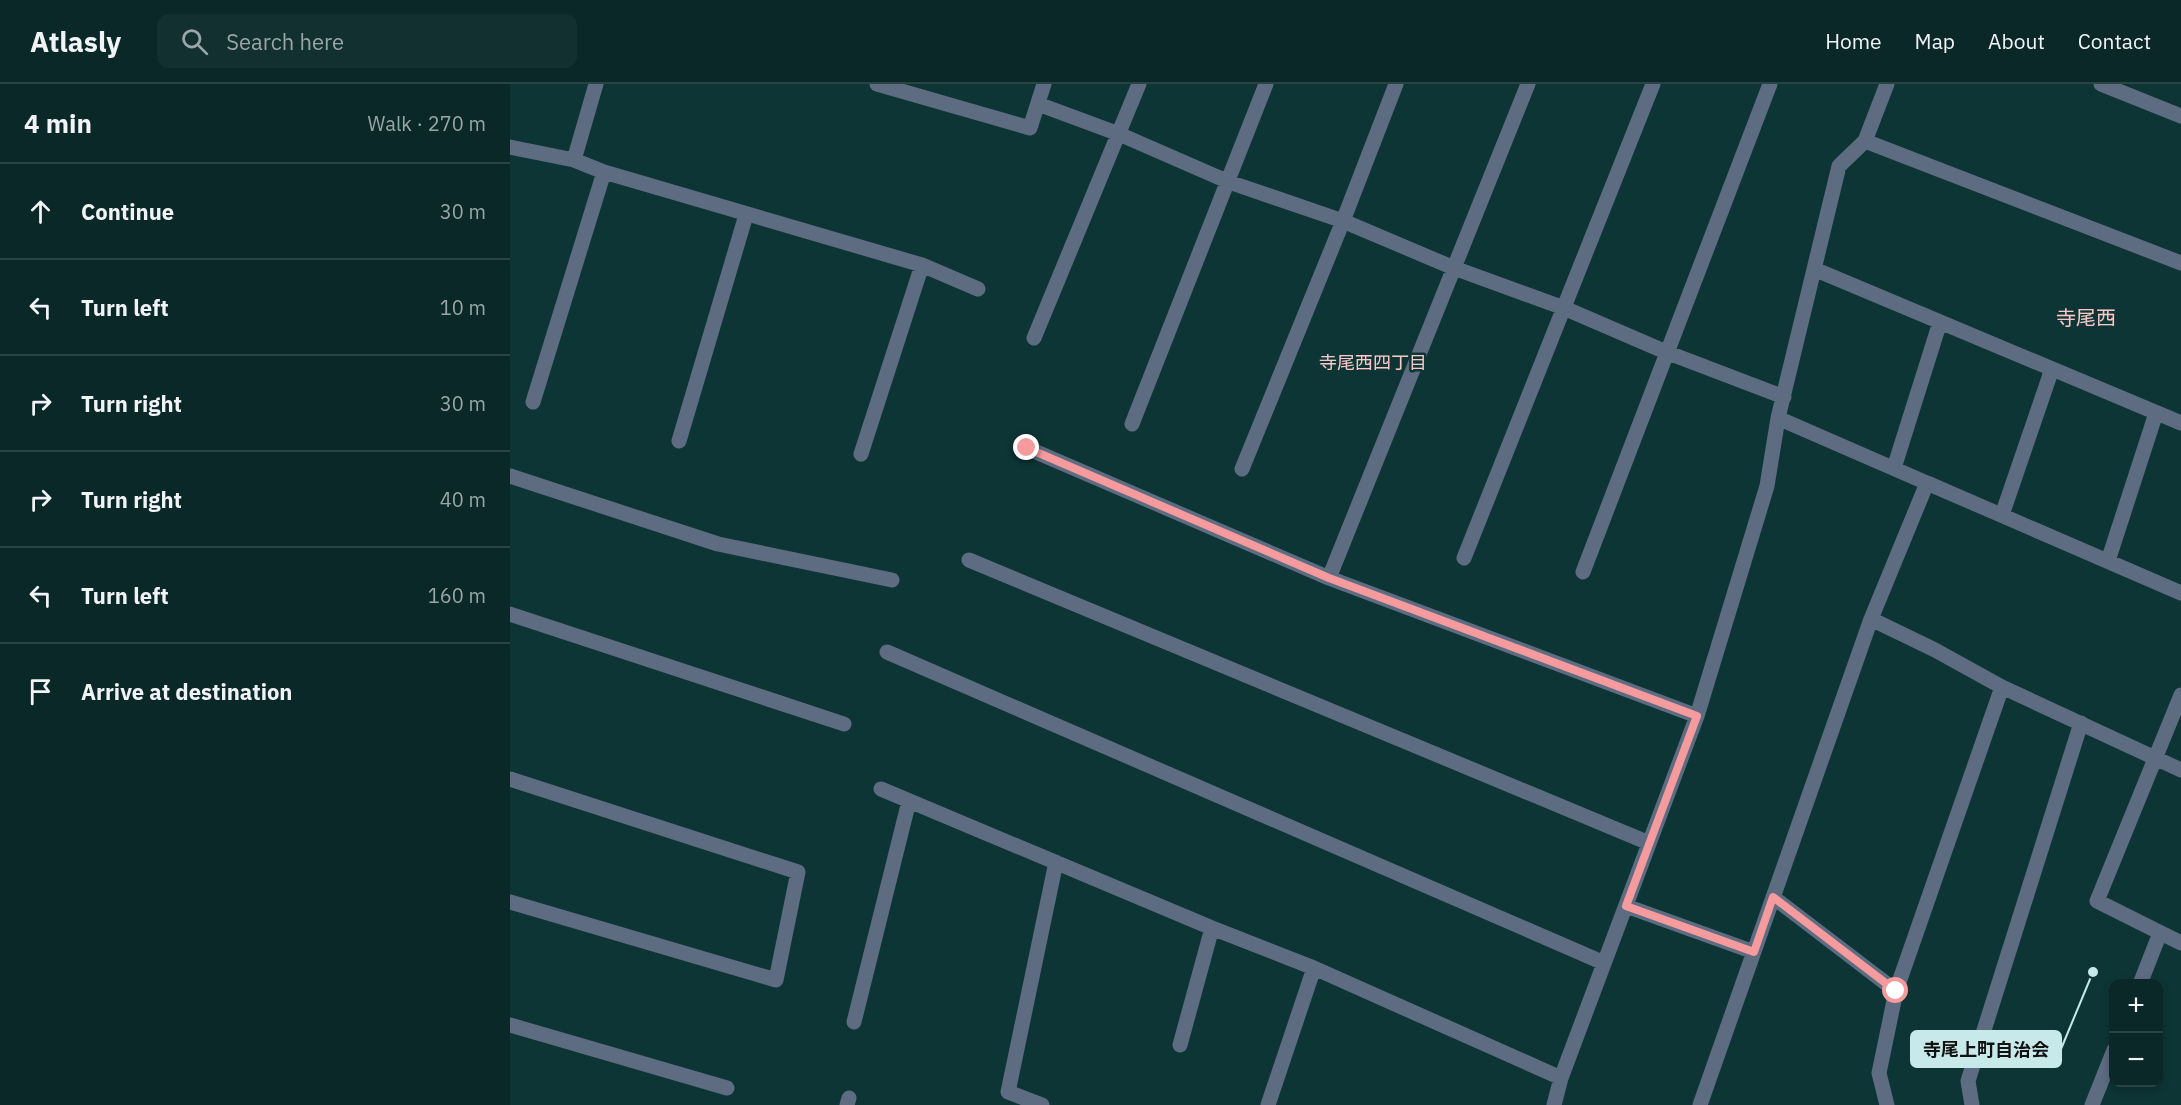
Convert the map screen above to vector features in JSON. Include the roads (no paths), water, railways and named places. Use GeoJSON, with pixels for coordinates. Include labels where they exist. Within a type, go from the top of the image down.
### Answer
{"type":"FeatureCollection","features":[{"type":"Feature","properties":{"kind":"street"},"geometry":{"type":"LineString","coordinates":[[574,160],[596,84]]}},
{"type":"Feature","properties":{"kind":"street"},"geometry":{"type":"LineString","coordinates":[[877,84],[1030,128],[1044,84]]}},
{"type":"Feature","properties":{"kind":"street"},"geometry":{"type":"LineString","coordinates":[[1034,338],[1139,84]]}},
{"type":"Feature","properties":{"kind":"street"},"geometry":{"type":"LineString","coordinates":[[1132,424],[1266,84]]}},
{"type":"Feature","properties":{"kind":"street"},"geometry":{"type":"LineString","coordinates":[[1242,469],[1344,221],[1396,84]]}},
{"type":"Feature","properties":{"kind":"street"},"geometry":{"type":"LineString","coordinates":[[1329,578],[1528,84]]}},
{"type":"Feature","properties":{"kind":"street"},"geometry":{"type":"LineString","coordinates":[[1464,558],[1653,84]]}},
{"type":"Feature","properties":{"kind":"street"},"geometry":{"type":"LineString","coordinates":[[1583,572],[1770,84]]}},
{"type":"Feature","properties":{"kind":"street"},"geometry":{"type":"LineString","coordinates":[[1554,1105],[1561,1078],[1697,716],[1767,486],[1778,418],[1839,166],[1865,141],[1887,84]]}},
{"type":"Feature","properties":{"kind":"street"},"geometry":{"type":"LineString","coordinates":[[2101,84],[2181,116]]}},
{"type":"Feature","properties":{"kind":"street"},"geometry":{"type":"LineString","coordinates":[[1038,104],[1119,134],[1229,182],[1344,221],[1454,268],[1564,308],[1666,352],[1784,397]]}},
{"type":"Feature","properties":{"kind":"street"},"geometry":{"type":"LineString","coordinates":[[1865,141],[2181,263]]}},
{"type":"Feature","properties":{"kind":"street"},"geometry":{"type":"LineString","coordinates":[[510,147],[574,160],[604,172],[922,265],[978,289]]}},
{"type":"Feature","properties":{"kind":"street"},"geometry":{"type":"LineString","coordinates":[[533,402],[604,172]]}},
{"type":"Feature","properties":{"kind":"street"},"geometry":{"type":"LineString","coordinates":[[679,441],[746,214]]}},
{"type":"Feature","properties":{"kind":"street"},"geometry":{"type":"LineString","coordinates":[[861,454],[922,265]]}},
{"type":"Feature","properties":{"kind":"street"},"geometry":{"type":"LineString","coordinates":[[1814,269],[2181,423]]}},
{"type":"Feature","properties":{"kind":"street"},"geometry":{"type":"LineString","coordinates":[[1894,468],[1940,322]]}},
{"type":"Feature","properties":{"kind":"street"},"geometry":{"type":"LineString","coordinates":[[2002,515],[2052,369]]}},
{"type":"Feature","properties":{"kind":"street"},"geometry":{"type":"LineString","coordinates":[[2108,561],[2156,412]]}},
{"type":"Feature","properties":{"kind":"street"},"geometry":{"type":"LineString","coordinates":[[1778,418],[2181,593]]}},
{"type":"Feature","properties":{"kind":"street"},"geometry":{"type":"LineString","coordinates":[[1027,448],[1329,578],[1697,716]]}},
{"type":"Feature","properties":{"kind":"street"},"geometry":{"type":"LineString","coordinates":[[510,476],[718,544],[892,580]]}},
{"type":"Feature","properties":{"kind":"street"},"geometry":{"type":"LineString","coordinates":[[1700,1105],[1871,619],[1927,483]]}},
{"type":"Feature","properties":{"kind":"street"},"geometry":{"type":"LineString","coordinates":[[969,560],[1649,843]]}},
{"type":"Feature","properties":{"kind":"street"},"geometry":{"type":"LineString","coordinates":[[510,614],[844,724]]}},
{"type":"Feature","properties":{"kind":"street"},"geometry":{"type":"LineString","coordinates":[[1871,619],[1935,650],[2002,687],[2181,771]]}},
{"type":"Feature","properties":{"kind":"street"},"geometry":{"type":"LineString","coordinates":[[886,652],[1604,963]]}},
{"type":"Feature","properties":{"kind":"street"},"geometry":{"type":"LineString","coordinates":[[1887,1105],[1879,1073],[1896,991],[2002,687]]}},
{"type":"Feature","properties":{"kind":"street"},"geometry":{"type":"LineString","coordinates":[[2181,695],[2097,901],[2181,943]]}},
{"type":"Feature","properties":{"kind":"street"},"geometry":{"type":"LineString","coordinates":[[1972,1105],[1968,1081],[2081,723]]}},
{"type":"Feature","properties":{"kind":"street"},"geometry":{"type":"LineString","coordinates":[[510,779],[798,872],[776,980],[510,902]]}},
{"type":"Feature","properties":{"kind":"street"},"geometry":{"type":"LineString","coordinates":[[880,789],[1212,928],[1314,968],[1561,1078]]}},
{"type":"Feature","properties":{"kind":"street"},"geometry":{"type":"LineString","coordinates":[[854,1022],[909,801]]}},
{"type":"Feature","properties":{"kind":"street"},"geometry":{"type":"LineString","coordinates":[[1042,1105],[1008,1092],[1056,862]]}},
{"type":"Feature","properties":{"kind":"street"},"geometry":{"type":"LineString","coordinates":[[1773,897],[1896,991]]}},
{"type":"Feature","properties":{"kind":"street"},"geometry":{"type":"LineString","coordinates":[[1626,906],[1754,952]]}},
{"type":"Feature","properties":{"kind":"street"},"geometry":{"type":"LineString","coordinates":[[1180,1045],[1212,928]]}},
{"type":"Feature","properties":{"kind":"street"},"geometry":{"type":"LineString","coordinates":[[2142,979],[2160,933]]}},
{"type":"Feature","properties":{"kind":"street"},"geometry":{"type":"LineString","coordinates":[[1268,1105],[1314,968]]}},
{"type":"Feature","properties":{"kind":"street"},"geometry":{"type":"LineString","coordinates":[[510,1025],[727,1088]]}},
{"type":"Feature","properties":{"kind":"street"},"geometry":{"type":"LineString","coordinates":[[2092,1105],[2109,1062]]}},
{"type":"Feature","properties":{"kind":"place","name":"寺尾上町自治会"},"geometry":{"type":"Point","coordinates":[2093,972]}},
{"type":"Feature","properties":{"kind":"district","name":"寺尾西"},"geometry":{"type":"Point","coordinates":[2086,318]}},
{"type":"Feature","properties":{"kind":"district","name":"寺尾西四丁目"},"geometry":{"type":"Point","coordinates":[1373,363]}}]}
